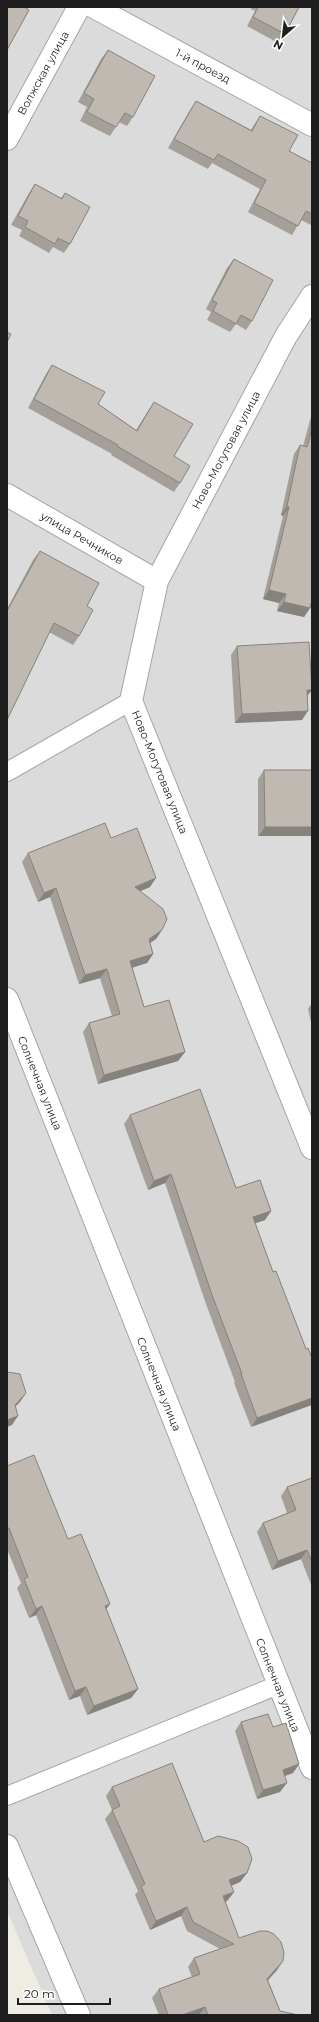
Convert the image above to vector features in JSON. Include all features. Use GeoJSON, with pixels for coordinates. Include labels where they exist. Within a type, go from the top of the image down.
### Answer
{"type":"FeatureCollection","features":[{"type":"Feature","properties":{"kind":"street","name":"Волжская улица"},"geometry":{"type":"LineString","coordinates":[[7,139],[79,7]]}},
{"type":"Feature","properties":{"kind":"street","name":"1-й проезд"},"geometry":{"type":"LineString","coordinates":[[94,7],[312,125]]}},
{"type":"Feature","properties":{"kind":"street","name":"Ново-Могутовая улица"},"geometry":{"type":"LineString","coordinates":[[312,296],[286,336],[157,581],[131,701],[312,1148]]}},
{"type":"Feature","properties":{"kind":"street","name":"улица Речников"},"geometry":{"type":"LineString","coordinates":[[7,495],[157,581]]}},
{"type":"Feature","properties":{"kind":"street","name":"Солнечная улица"},"geometry":{"type":"LineString","coordinates":[[7,999],[312,1768]]}},
{"type":"Feature","properties":{"kind":"street"},"geometry":{"type":"LineString","coordinates":[[7,1846],[79,2015]]}},
{"type":"Feature","properties":{"kind":"lane"},"geometry":{"type":"LineString","coordinates":[[7,772],[131,701]]}},
{"type":"Feature","properties":{"kind":"lane"},"geometry":{"type":"LineString","coordinates":[[7,1796],[278,1685]]}},
{"type":"Feature","properties":{"kind":"shaded area"},"geometry":{"type":"Polygon","coordinates":[[[7,7],[312,7],[312,2015],[52,2015],[7,1911],[7,7]]]}},
{"type":"Feature","properties":{"kind":"building"},"geometry":{"type":"Polygon","coordinates":[[[7,7],[24,7],[29,10],[7,50],[7,7]]]}},
{"type":"Feature","properties":{"kind":"building"},"geometry":{"type":"Polygon","coordinates":[[[258,7],[299,7],[285,34],[253,17],[258,7]]]}},
{"type":"Feature","properties":{"kind":"building"},"geometry":{"type":"Polygon","coordinates":[[[108,50],[155,76],[133,117],[125,113],[116,127],[87,112],[94,99],[84,93],[108,50]]]}},
{"type":"Feature","properties":{"kind":"building"},"geometry":{"type":"Polygon","coordinates":[[[196,101],[252,131],[260,116],[298,135],[289,151],[312,163],[312,214],[306,211],[298,226],[254,203],[266,180],[218,154],[214,160],[174,139],[196,101]]]}},
{"type":"Feature","properties":{"kind":"building"},"geometry":{"type":"Polygon","coordinates":[[[35,184],[62,199],[65,193],[90,207],[70,244],[58,238],[55,244],[25,227],[28,221],[18,216],[35,184]]]}},
{"type":"Feature","properties":{"kind":"building"},"geometry":{"type":"Polygon","coordinates":[[[234,259],[273,280],[252,321],[241,315],[236,324],[213,311],[217,303],[212,300],[234,259]]]}},
{"type":"Feature","properties":{"kind":"building"},"geometry":{"type":"Polygon","coordinates":[[[7,332],[11,334],[7,342],[7,332]]]}},
{"type":"Feature","properties":{"kind":"building"},"geometry":{"type":"Polygon","coordinates":[[[52,365],[105,392],[98,404],[137,431],[154,402],[193,424],[174,456],[190,466],[180,483],[117,446],[118,445],[34,399],[52,365]]]}},
{"type":"Feature","properties":{"kind":"building"},"geometry":{"type":"Polygon","coordinates":[[[312,428],[312,600],[310,608],[284,602],[286,594],[269,590],[289,507],[287,506],[300,445],[307,447],[312,428]]]}},
{"type":"Feature","properties":{"kind":"building"},"geometry":{"type":"Polygon","coordinates":[[[40,551],[99,583],[87,606],[93,610],[79,636],[54,623],[7,720],[7,611],[40,551]]]}},
{"type":"Feature","properties":{"kind":"building"},"geometry":{"type":"Polygon","coordinates":[[[309,642],[312,690],[307,690],[308,711],[242,714],[237,646],[309,642]]]}},
{"type":"Feature","properties":{"kind":"building"},"geometry":{"type":"Polygon","coordinates":[[[264,770],[312,770],[312,827],[265,827],[264,770]]]}},
{"type":"Feature","properties":{"kind":"building"},"geometry":{"type":"Polygon","coordinates":[[[105,823],[111,838],[137,828],[156,878],[135,887],[163,909],[167,919],[162,930],[149,939],[153,954],[130,961],[144,1007],[169,1000],[185,1052],[104,1075],[89,1023],[120,1014],[107,969],[85,975],[56,888],[44,893],[28,853],[105,823]]]}},
{"type":"Feature","properties":{"kind":"building"},"geometry":{"type":"Polygon","coordinates":[[[200,1089],[236,1188],[260,1180],[271,1211],[253,1217],[273,1272],[276,1271],[306,1349],[308,1348],[312,1358],[312,1398],[257,1418],[212,1295],[171,1174],[154,1181],[130,1115],[200,1089]]]}},
{"type":"Feature","properties":{"kind":"building"},"geometry":{"type":"Polygon","coordinates":[[[7,1372],[20,1374],[26,1393],[15,1405],[18,1416],[7,1420],[7,1372]]]}},
{"type":"Feature","properties":{"kind":"building"},"geometry":{"type":"Polygon","coordinates":[[[34,1455],[68,1539],[81,1534],[110,1604],[105,1606],[138,1689],[94,1706],[86,1687],[75,1691],[42,1606],[36,1609],[24,1579],[28,1577],[9,1528],[7,1528],[7,1466],[34,1455]]]}},
{"type":"Feature","properties":{"kind":"building"},"geometry":{"type":"Polygon","coordinates":[[[312,1478],[312,1562],[307,1550],[278,1561],[263,1523],[296,1510],[287,1487],[312,1478]]]}},
{"type":"Feature","properties":{"kind":"building"},"geometry":{"type":"Polygon","coordinates":[[[268,1714],[273,1727],[286,1723],[299,1764],[283,1770],[287,1783],[263,1790],[241,1722],[268,1714]]]}},
{"type":"Feature","properties":{"kind":"building"},"geometry":{"type":"Polygon","coordinates":[[[172,1763],[204,1842],[218,1836],[238,1841],[248,1847],[252,1859],[247,1873],[229,1880],[234,1892],[223,1896],[239,1938],[260,1931],[267,1931],[274,1934],[281,1942],[284,1952],[283,1961],[267,1979],[280,2011],[298,2015],[208,2015],[205,2007],[182,2015],[168,2015],[159,1989],[200,1974],[194,1958],[234,1944],[193,1922],[187,1907],[156,1921],[141,1886],[145,1884],[112,1810],[120,1806],[112,1787],[172,1763]]]}}]}
